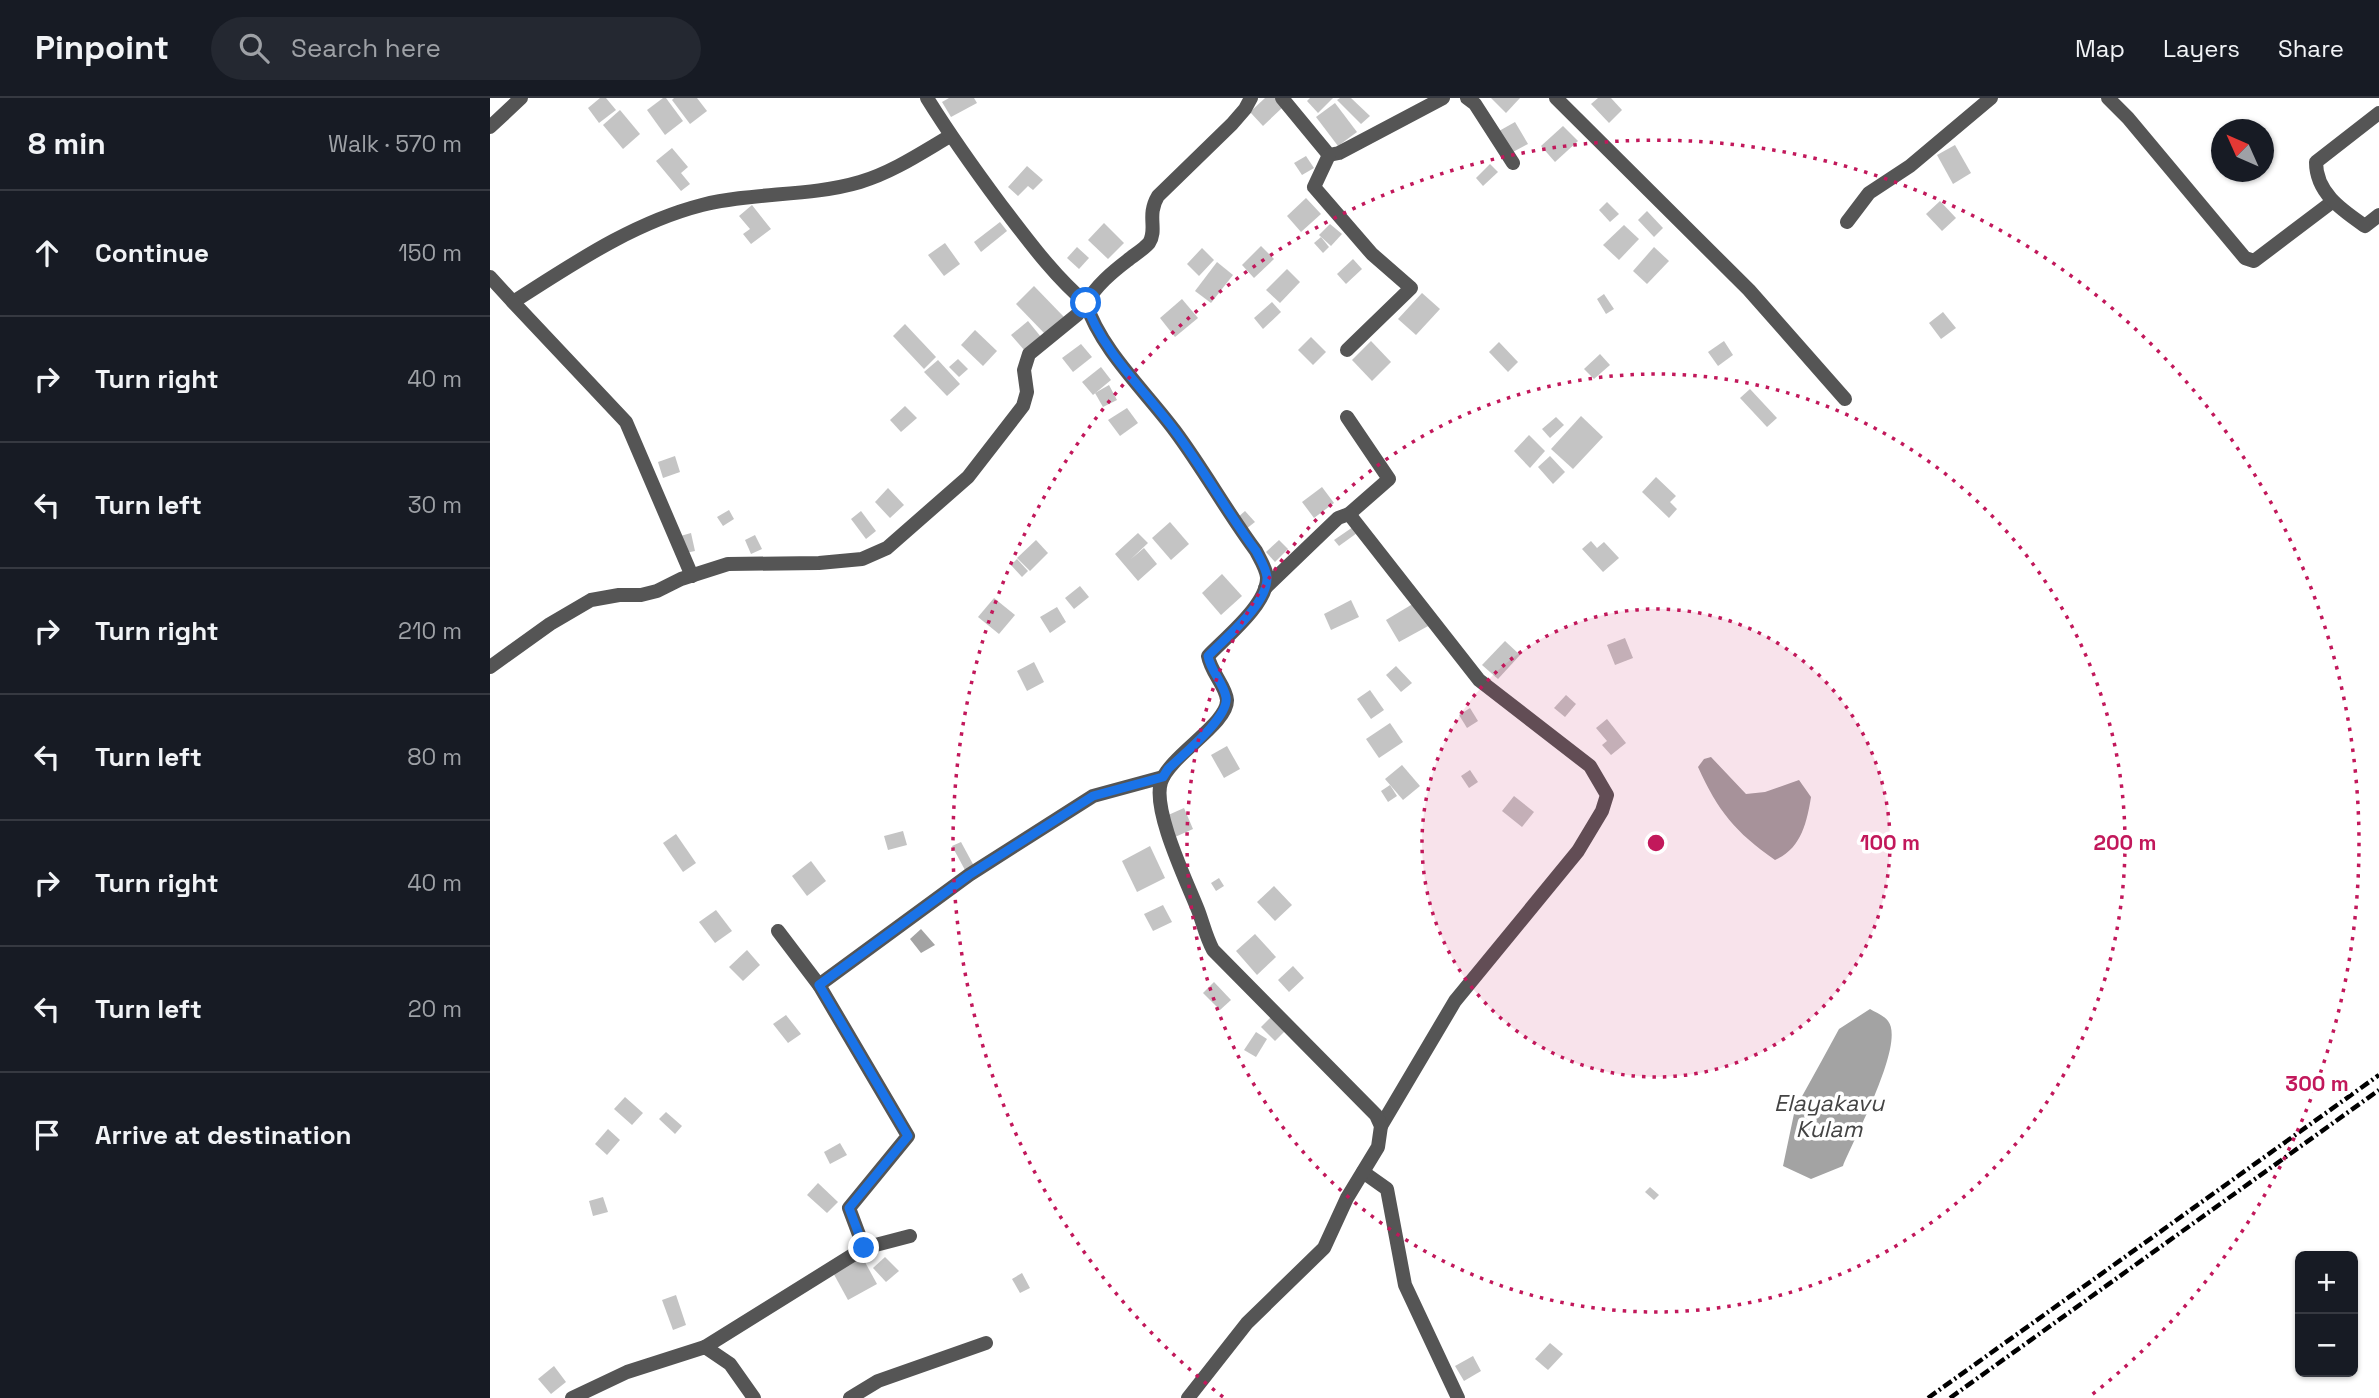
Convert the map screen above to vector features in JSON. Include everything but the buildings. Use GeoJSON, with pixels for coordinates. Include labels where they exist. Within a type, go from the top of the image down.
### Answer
{"type":"FeatureCollection","features":[{"type":"Feature","properties":{"kind":"street"},"geometry":{"type":"LineString","coordinates":[[490,127],[521,98]]}},
{"type":"Feature","properties":{"kind":"street"},"geometry":{"type":"LineString","coordinates":[[927,98],[950,136],[1035,250],[1086,303],[1096,325],[1122,365],[1176,432],[1264,567],[1267,577],[1265,588],[1257,605],[1208,656],[1210,668],[1224,690],[1227,700],[1225,710],[1168,769],[1160,784],[1160,802],[1166,827],[1213,950],[1376,1115],[1381,1126]]}},
{"type":"Feature","properties":{"kind":"street"},"geometry":{"type":"LineString","coordinates":[[490,667],[550,624],[591,600],[657,591],[727,564],[792,564],[862,559],[887,548],[968,477],[1023,406],[1027,392],[1024,370],[1029,354],[1078,314],[1111,273],[1148,244],[1153,233],[1150,217],[1158,196],[1232,124],[1251,98]]}},
{"type":"Feature","properties":{"kind":"street"},"geometry":{"type":"LineString","coordinates":[[1282,98],[1329,155]]}},
{"type":"Feature","properties":{"kind":"street"},"geometry":{"type":"LineString","coordinates":[[1329,155],[1339,153],[1443,98]]}},
{"type":"Feature","properties":{"kind":"street"},"geometry":{"type":"LineString","coordinates":[[1467,98],[1475,104],[1513,163]]}},
{"type":"Feature","properties":{"kind":"street"},"geometry":{"type":"LineString","coordinates":[[1556,98],[1749,290],[1845,399]]}},
{"type":"Feature","properties":{"kind":"street"},"geometry":{"type":"LineString","coordinates":[[1847,222],[1869,193],[1910,166],[1991,98]]}},
{"type":"Feature","properties":{"kind":"street"},"geometry":{"type":"LineString","coordinates":[[2108,98],[2128,118],[2245,258],[2255,261],[2332,202]]}},
{"type":"Feature","properties":{"kind":"street"},"geometry":{"type":"LineString","coordinates":[[2379,113],[2316,162],[2316,175],[2332,202],[2365,226],[2379,215]]}},
{"type":"Feature","properties":{"kind":"street"},"geometry":{"type":"LineString","coordinates":[[513,302],[606,243],[641,227],[702,205],[860,182],[892,170],[950,136]]}},
{"type":"Feature","properties":{"kind":"street"},"geometry":{"type":"LineString","coordinates":[[1329,155],[1314,187],[1372,254],[1411,288],[1347,350]]}},
{"type":"Feature","properties":{"kind":"street"},"geometry":{"type":"LineString","coordinates":[[490,277],[625,422],[691,576]]}},
{"type":"Feature","properties":{"kind":"street"},"geometry":{"type":"LineString","coordinates":[[1265,588],[1338,518],[1349,514],[1389,479],[1347,416]]}},
{"type":"Feature","properties":{"kind":"street"},"geometry":{"type":"LineString","coordinates":[[1188,1398],[1247,1323],[1324,1248],[1347,1198],[1378,1147],[1381,1126],[1455,1001],[1578,851],[1602,811],[1607,795],[1590,766],[1479,680],[1349,514]]}},
{"type":"Feature","properties":{"kind":"street"},"geometry":{"type":"LineString","coordinates":[[819,985],[969,875],[1093,796],[1163,777]]}},
{"type":"Feature","properties":{"kind":"street"},"geometry":{"type":"LineString","coordinates":[[778,931],[819,985],[908,1136],[849,1208],[864,1248]]}},
{"type":"Feature","properties":{"kind":"street"},"geometry":{"type":"LineString","coordinates":[[1363,1171],[1387,1189],[1405,1285],[1458,1398]]}},
{"type":"Feature","properties":{"kind":"street"},"geometry":{"type":"LineString","coordinates":[[572,1398],[628,1372],[705,1347],[864,1248],[910,1236]]}},
{"type":"Feature","properties":{"kind":"street"},"geometry":{"type":"LineString","coordinates":[[850,1398],[878,1381],[986,1343]]}},
{"type":"Feature","properties":{"kind":"street"},"geometry":{"type":"LineString","coordinates":[[705,1347],[730,1364],[754,1398]]}},
{"type":"Feature","properties":{"kind":"water"},"geometry":{"type":"Polygon","coordinates":[[[1711,757],[1746,794],[1765,792],[1799,780],[1811,797],[1801,834],[1784,855],[1775,860],[1729,820],[1698,767],[1704,759],[1711,757]]]}},
{"type":"Feature","properties":{"kind":"water"},"geometry":{"type":"Polygon","coordinates":[[[921,929],[935,945],[921,953],[910,939],[921,929]]]}},
{"type":"Feature","properties":{"kind":"water","name":"Elayakavu Kulam"},"geometry":{"type":"Polygon","coordinates":[[[1870,1009],[1887,1019],[1892,1032],[1884,1070],[1843,1166],[1811,1179],[1783,1166],[1795,1109],[1839,1029],[1870,1009]]]}},
{"type":"Feature","properties":{"kind":"railway"},"geometry":{"type":"LineString","coordinates":[[1928,1398],[2379,1075]]}},
{"type":"Feature","properties":{"kind":"railway"},"geometry":{"type":"LineString","coordinates":[[1950,1398],[2379,1090]]}},
{"type":"Feature","properties":{"kind":"route"},"geometry":{"type":"LineString","coordinates":[[864,1248],[849,1208],[908,1136],[819,985],[969,875],[1093,796],[1163,777],[1225,710],[1227,700],[1224,690],[1210,668],[1208,656],[1257,605],[1265,588],[1267,577],[1256,551],[1176,432],[1122,365],[1089,314],[1086,303]]}}]}
